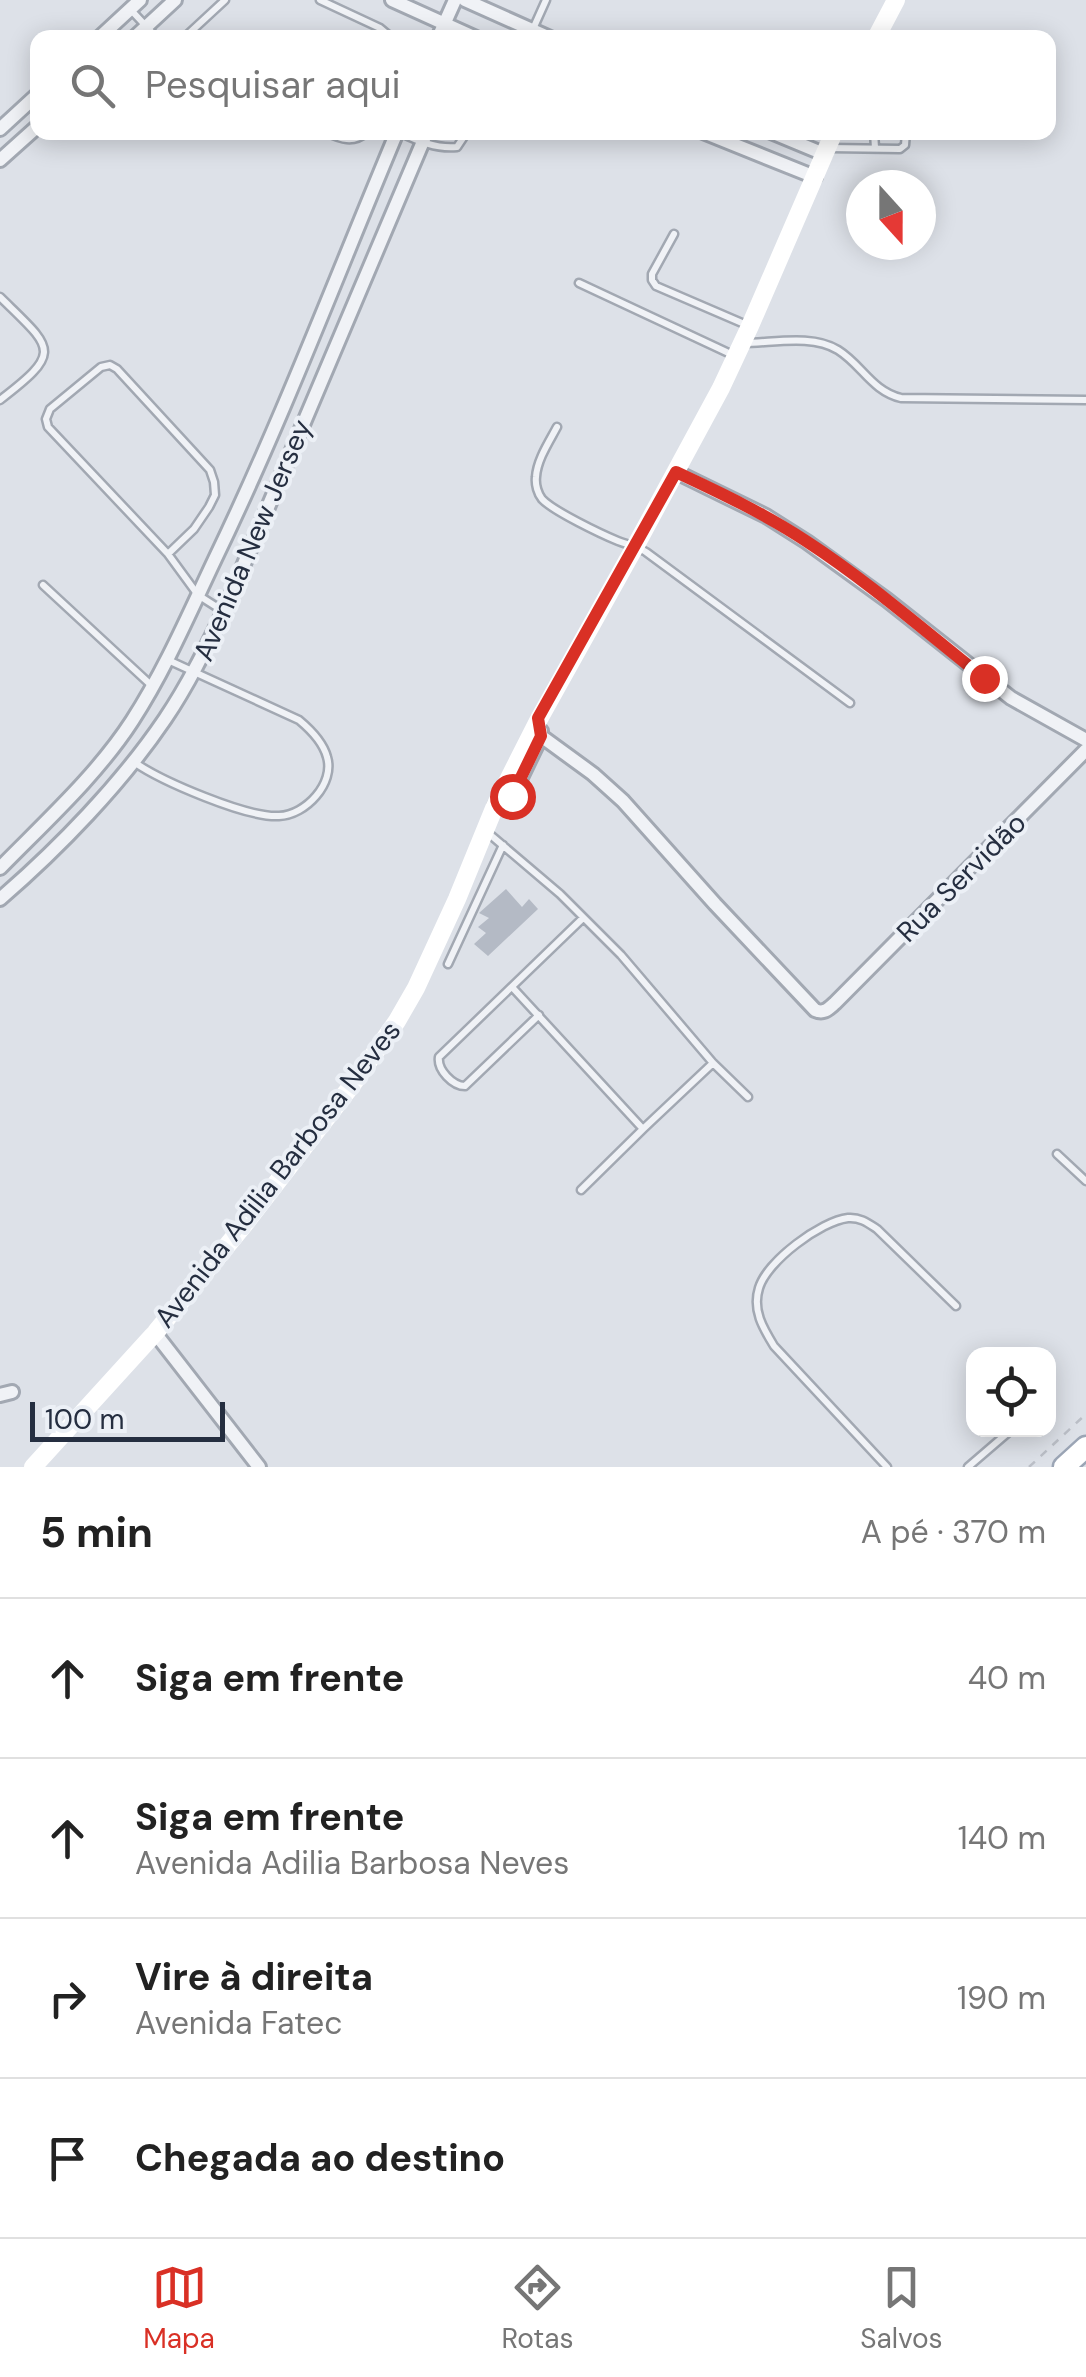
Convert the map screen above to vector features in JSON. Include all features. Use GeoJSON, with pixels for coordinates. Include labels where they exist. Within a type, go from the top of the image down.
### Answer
{"type":"FeatureCollection","features":[{"type":"Feature","properties":{"kind":"main road"},"geometry":{"type":"LineString","coordinates":[[1064,1467],[1086,1447]]}},
{"type":"Feature","properties":{"kind":"street"},"geometry":{"type":"LineString","coordinates":[[143,30],[175,0]]}},
{"type":"Feature","properties":{"kind":"street"},"geometry":{"type":"LineString","coordinates":[[392,0],[439,30]]}},
{"type":"Feature","properties":{"kind":"street"},"geometry":{"type":"LineString","coordinates":[[441,30],[455,0]]}},
{"type":"Feature","properties":{"kind":"street"},"geometry":{"type":"LineString","coordinates":[[465,0],[533,30]]}},
{"type":"Feature","properties":{"kind":"street"},"geometry":{"type":"LineString","coordinates":[[880,30],[896,0]]}},
{"type":"Feature","properties":{"kind":"street"},"geometry":{"type":"LineString","coordinates":[[108,30],[135,5]]}},
{"type":"Feature","properties":{"kind":"street"},"geometry":{"type":"LineString","coordinates":[[475,30],[483,8]]}},
{"type":"Feature","properties":{"kind":"street"},"geometry":{"type":"LineString","coordinates":[[0,128],[30,101]]}},
{"type":"Feature","properties":{"kind":"street"},"geometry":{"type":"LineString","coordinates":[[14,116],[30,126]]}},
{"type":"Feature","properties":{"kind":"street"},"geometry":{"type":"LineString","coordinates":[[0,160],[30,133]]}},
{"type":"Feature","properties":{"kind":"street","name":"Avenida New Jersey"},"geometry":{"type":"LineString","coordinates":[[0,868],[102,759],[131,723],[168,660],[242,503],[395,140]]}},
{"type":"Feature","properties":{"kind":"street","name":"Avenida New Jersey"},"geometry":{"type":"LineString","coordinates":[[3,891],[80,821],[122,774],[164,721],[194,672],[224,612],[424,140]]}},
{"type":"Feature","properties":{"kind":"street"},"geometry":{"type":"LineString","coordinates":[[724,140],[815,177]]}},
{"type":"Feature","properties":{"kind":"street","name":"Avenida Adilia Barbosa Neves"},"geometry":{"type":"LineString","coordinates":[[33,1467],[155,1332],[244,1225],[376,1053],[416,988],[495,806],[743,342],[829,145]]}},
{"type":"Feature","properties":{"kind":"street"},"geometry":{"type":"LineString","coordinates":[[676,472],[766,516],[807,542],[1011,698],[1086,740]]}},
{"type":"Feature","properties":{"kind":"street"},"geometry":{"type":"LineString","coordinates":[[242,503],[264,513]]}},
{"type":"Feature","properties":{"kind":"street"},"geometry":{"type":"LineString","coordinates":[[220,548],[246,560]]}},
{"type":"Feature","properties":{"kind":"street","name":"Rua Servidão"},"geometry":{"type":"LineString","coordinates":[[540,727],[623,801],[815,1010],[826,1012],[1086,750]]}},
{"type":"Feature","properties":{"kind":"street"},"geometry":{"type":"LineString","coordinates":[[102,759],[122,774]]}},
{"type":"Feature","properties":{"kind":"street"},"geometry":{"type":"LineString","coordinates":[[155,1332],[259,1467]]}},
{"type":"Feature","properties":{"kind":"lane"},"geometry":{"type":"LineString","coordinates":[[193,30],[225,0]]}},
{"type":"Feature","properties":{"kind":"lane"},"geometry":{"type":"LineString","coordinates":[[320,0],[382,30]]}},
{"type":"Feature","properties":{"kind":"lane"},"geometry":{"type":"LineString","coordinates":[[533,30],[546,0]]}},
{"type":"Feature","properties":{"kind":"lane"},"geometry":{"type":"LineString","coordinates":[[135,5],[149,30]]}},
{"type":"Feature","properties":{"kind":"lane"},"geometry":{"type":"LineString","coordinates":[[430,140],[451,148],[461,140]]}},
{"type":"Feature","properties":{"kind":"lane"},"geometry":{"type":"LineString","coordinates":[[874,140],[875,148]]}},
{"type":"Feature","properties":{"kind":"lane"},"geometry":{"type":"LineString","coordinates":[[829,145],[900,148],[905,140]]}},
{"type":"Feature","properties":{"kind":"lane"},"geometry":{"type":"LineString","coordinates":[[674,234],[652,280],[743,342]]}},
{"type":"Feature","properties":{"kind":"lane"},"geometry":{"type":"LineString","coordinates":[[579,282],[743,342],[828,345],[844,354],[878,387],[902,398],[1086,400]]}},
{"type":"Feature","properties":{"kind":"lane"},"geometry":{"type":"LineString","coordinates":[[0,297],[43,342],[46,352],[31,376],[0,400]]}},
{"type":"Feature","properties":{"kind":"lane"},"geometry":{"type":"LineString","coordinates":[[168,554],[194,529],[209,507],[215,495],[210,470],[117,369],[110,365],[100,367],[50,408],[48,428],[168,554],[198,595],[224,612]]}},
{"type":"Feature","properties":{"kind":"lane"},"geometry":{"type":"LineString","coordinates":[[557,427],[538,464],[540,497],[620,542],[636,545],[850,703]]}},
{"type":"Feature","properties":{"kind":"lane"},"geometry":{"type":"LineString","coordinates":[[42,585],[152,686]]}},
{"type":"Feature","properties":{"kind":"lane"},"geometry":{"type":"LineString","coordinates":[[133,761],[176,785],[253,814],[284,816],[303,810],[324,780],[329,762],[310,729],[288,714],[168,660]]}},
{"type":"Feature","properties":{"kind":"lane"},"geometry":{"type":"LineString","coordinates":[[484,830],[560,894],[621,955],[712,1063],[748,1098]]}},
{"type":"Feature","properties":{"kind":"lane"},"geometry":{"type":"LineString","coordinates":[[448,964],[503,845]]}},
{"type":"Feature","properties":{"kind":"lane"},"geometry":{"type":"LineString","coordinates":[[539,1015],[466,1086],[458,1085],[442,1071],[439,1056],[584,918]]}},
{"type":"Feature","properties":{"kind":"lane"},"geometry":{"type":"LineString","coordinates":[[512,986],[643,1129]]}},
{"type":"Feature","properties":{"kind":"lane"},"geometry":{"type":"LineString","coordinates":[[581,1190],[712,1063]]}},
{"type":"Feature","properties":{"kind":"lane"},"geometry":{"type":"LineString","coordinates":[[1057,1154],[1086,1181]]}},
{"type":"Feature","properties":{"kind":"lane"},"geometry":{"type":"LineString","coordinates":[[887,1467],[774,1346],[760,1324],[759,1286],[801,1241],[826,1225],[849,1218],[864,1220],[877,1228],[956,1306]]}},
{"type":"Feature","properties":{"kind":"lane"},"geometry":{"type":"LineString","coordinates":[[968,1467],[1002,1437]]}},
{"type":"Feature","properties":{"kind":"path"},"geometry":{"type":"LineString","coordinates":[[1029,1467],[1086,1414]]}},
{"type":"Feature","properties":{"kind":"building"},"geometry":{"type":"Polygon","coordinates":[[[506,889],[522,907],[529,899],[538,909],[488,956],[474,944],[486,933],[478,927],[489,918],[479,913],[506,889]]]}},
{"type":"Feature","properties":{"kind":"route"},"geometry":{"type":"LineString","coordinates":[[512,796],[541,736],[538,718],[676,472],[766,516],[807,542],[984,678]]}}]}
